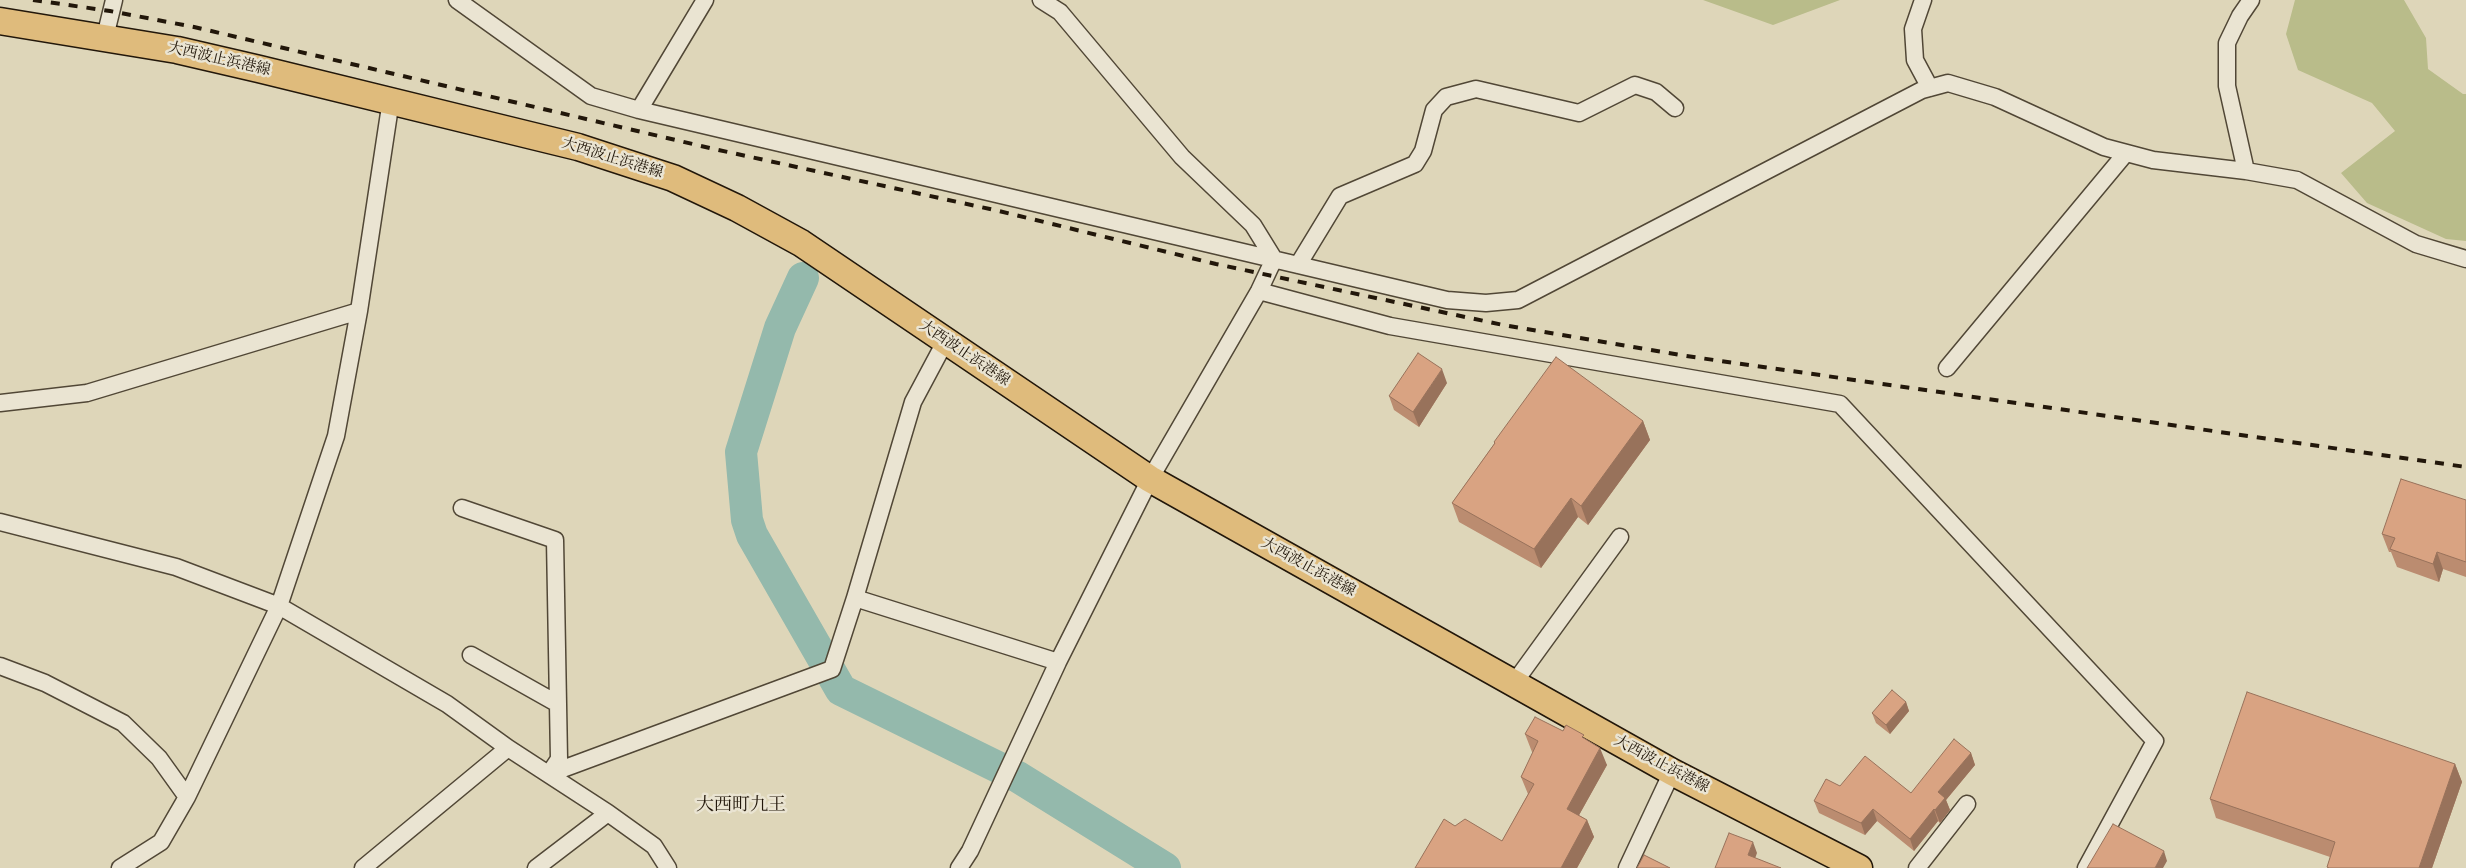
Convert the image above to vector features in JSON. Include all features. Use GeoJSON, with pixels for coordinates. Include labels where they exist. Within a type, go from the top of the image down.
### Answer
{"type":"FeatureCollection","features":[{"type":"Feature","properties":{"kind":"main road","name":"大西波止浜港線"},"geometry":{"type":"LineString","coordinates":[[0,21],[177,50],[391,100],[578,147],[673,178],[737,208],[801,243],[869,287],[945,342],[1150,479],[1672,772],[1859,868]]}},
{"type":"Feature","properties":{"kind":"street"},"geometry":{"type":"LineString","coordinates":[[105,37],[114,0]]}},
{"type":"Feature","properties":{"kind":"street"},"geometry":{"type":"LineString","coordinates":[[457,0],[591,96],[639,110],[1447,300],[1486,303],[1518,300],[1930,88],[1948,83],[1995,97],[2104,147],[2153,160],[2246,171],[2297,180],[2416,244],[2466,259]]}},
{"type":"Feature","properties":{"kind":"street"},"geometry":{"type":"LineString","coordinates":[[639,110],[705,0]]}},
{"type":"Feature","properties":{"kind":"street"},"geometry":{"type":"LineString","coordinates":[[1041,0],[1060,12],[1182,157],[1254,224],[1274,259]]}},
{"type":"Feature","properties":{"kind":"street"},"geometry":{"type":"LineString","coordinates":[[1923,0],[1913,29],[1915,60],[1930,88]]}},
{"type":"Feature","properties":{"kind":"street"},"geometry":{"type":"LineString","coordinates":[[2246,171],[2227,86],[2227,43],[2240,16],[2252,0]]}},
{"type":"Feature","properties":{"kind":"street"},"geometry":{"type":"LineString","coordinates":[[1298,265],[1340,196],[1415,164],[1423,151],[1434,110],[1446,97],[1476,89],[1579,113],[1635,85],[1656,92],[1675,108]]}},
{"type":"Feature","properties":{"kind":"street"},"geometry":{"type":"LineString","coordinates":[[120,868],[161,842],[187,797],[279,606],[336,436],[359,311],[391,100]]}},
{"type":"Feature","properties":{"kind":"street"},"geometry":{"type":"LineString","coordinates":[[1947,368],[2126,153]]}},
{"type":"Feature","properties":{"kind":"street"},"geometry":{"type":"LineString","coordinates":[[959,868],[970,851],[1058,662],[1150,479],[1259,291],[1274,259]]}},
{"type":"Feature","properties":{"kind":"street"},"geometry":{"type":"LineString","coordinates":[[1259,291],[1390,326],[1840,404],[2155,741],[2086,868]]}},
{"type":"Feature","properties":{"kind":"street"},"geometry":{"type":"LineString","coordinates":[[0,403],[87,393],[359,311]]}},
{"type":"Feature","properties":{"kind":"street"},"geometry":{"type":"LineString","coordinates":[[549,774],[832,669],[913,402],[945,342]]}},
{"type":"Feature","properties":{"kind":"street"},"geometry":{"type":"LineString","coordinates":[[462,508],[555,540],[559,759],[549,774]]}},
{"type":"Feature","properties":{"kind":"street"},"geometry":{"type":"LineString","coordinates":[[0,522],[176,567],[279,606],[447,704],[508,748],[608,813],[654,846],[668,868]]}},
{"type":"Feature","properties":{"kind":"street"},"geometry":{"type":"LineString","coordinates":[[1514,683],[1620,537]]}},
{"type":"Feature","properties":{"kind":"street"},"geometry":{"type":"LineString","coordinates":[[855,598],[1058,662]]}},
{"type":"Feature","properties":{"kind":"street"},"geometry":{"type":"LineString","coordinates":[[471,655],[558,704]]}},
{"type":"Feature","properties":{"kind":"street"},"geometry":{"type":"LineString","coordinates":[[0,666],[45,683],[123,723],[159,758],[187,797]]}},
{"type":"Feature","properties":{"kind":"street"},"geometry":{"type":"LineString","coordinates":[[363,868],[508,748]]}},
{"type":"Feature","properties":{"kind":"street"},"geometry":{"type":"LineString","coordinates":[[1627,868],[1672,772]]}},
{"type":"Feature","properties":{"kind":"street"},"geometry":{"type":"LineString","coordinates":[[1917,868],[1967,804]]}},
{"type":"Feature","properties":{"kind":"street"},"geometry":{"type":"LineString","coordinates":[[536,868],[608,813]]}},
{"type":"Feature","properties":{"kind":"green space"},"geometry":{"type":"Polygon","coordinates":[[[1703,0],[1840,0],[1773,25],[1703,0]]]}},
{"type":"Feature","properties":{"kind":"green space"},"geometry":{"type":"Polygon","coordinates":[[[2295,0],[2404,0],[2426,38],[2428,69],[2463,94],[2466,94],[2466,241],[2446,239],[2367,203],[2341,173],[2395,131],[2372,103],[2298,70],[2286,34],[2295,0]]]}},
{"type":"Feature","properties":{"kind":"building"},"geometry":{"type":"Polygon","coordinates":[[[1418,353],[1442,369],[1413,412],[1389,396],[1418,353]]]}},
{"type":"Feature","properties":{"kind":"building"},"geometry":{"type":"Polygon","coordinates":[[[1556,357],[1643,421],[1581,506],[1571,498],[1534,549],[1452,503],[1556,357]]]}},
{"type":"Feature","properties":{"kind":"building"},"geometry":{"type":"Polygon","coordinates":[[[2401,479],[2466,500],[2466,562],[2437,552],[2433,564],[2390,549],[2395,538],[2382,534],[2401,479]]]}},
{"type":"Feature","properties":{"kind":"building"},"geometry":{"type":"Polygon","coordinates":[[[1892,690],[1906,702],[1886,725],[1872,713],[1892,690]]]}},
{"type":"Feature","properties":{"kind":"building"},"geometry":{"type":"Polygon","coordinates":[[[2247,692],[2455,764],[2419,868],[2329,868],[2327,867],[2335,842],[2210,799],[2247,692]]]}},
{"type":"Feature","properties":{"kind":"building"},"geometry":{"type":"Polygon","coordinates":[[[1535,717],[1563,731],[1566,725],[1584,735],[1582,737],[1600,748],[1567,809],[1587,820],[1561,868],[1415,868],[1444,819],[1455,826],[1465,819],[1502,841],[1534,784],[1521,777],[1538,741],[1525,734],[1535,717]]]}},
{"type":"Feature","properties":{"kind":"building"},"geometry":{"type":"Polygon","coordinates":[[[1954,739],[1971,753],[1938,792],[1945,798],[1910,839],[1873,809],[1861,823],[1814,801],[1826,779],[1840,786],[1865,756],[1911,793],[1954,739]]]}},
{"type":"Feature","properties":{"kind":"building"},"geometry":{"type":"Polygon","coordinates":[[[2113,824],[2164,851],[2155,868],[2087,868],[2113,824]]]}},
{"type":"Feature","properties":{"kind":"building"},"geometry":{"type":"Polygon","coordinates":[[[1729,833],[1753,842],[1748,855],[1781,868],[1715,868],[1729,833]]]}},
{"type":"Feature","properties":{"kind":"building"},"geometry":{"type":"Polygon","coordinates":[[[1644,855],[1670,868],[1637,868],[1644,855]]]}},
{"type":"Feature","properties":{"kind":"waterway"},"geometry":{"type":"LineString","coordinates":[[803,278],[780,328],[741,452],[747,520],[752,535],[841,690],[1018,777],[1165,868]]}},
{"type":"Feature","properties":{"kind":"railway"},"geometry":{"type":"LineString","coordinates":[[33,0],[110,11],[194,27],[714,149],[999,211],[1216,264],[1503,325],[1686,356],[2466,467]]}},
{"type":"Feature","properties":{"kind":"district","name":"大西町九王"},"geometry":{"type":"Point","coordinates":[741,806]}}]}
